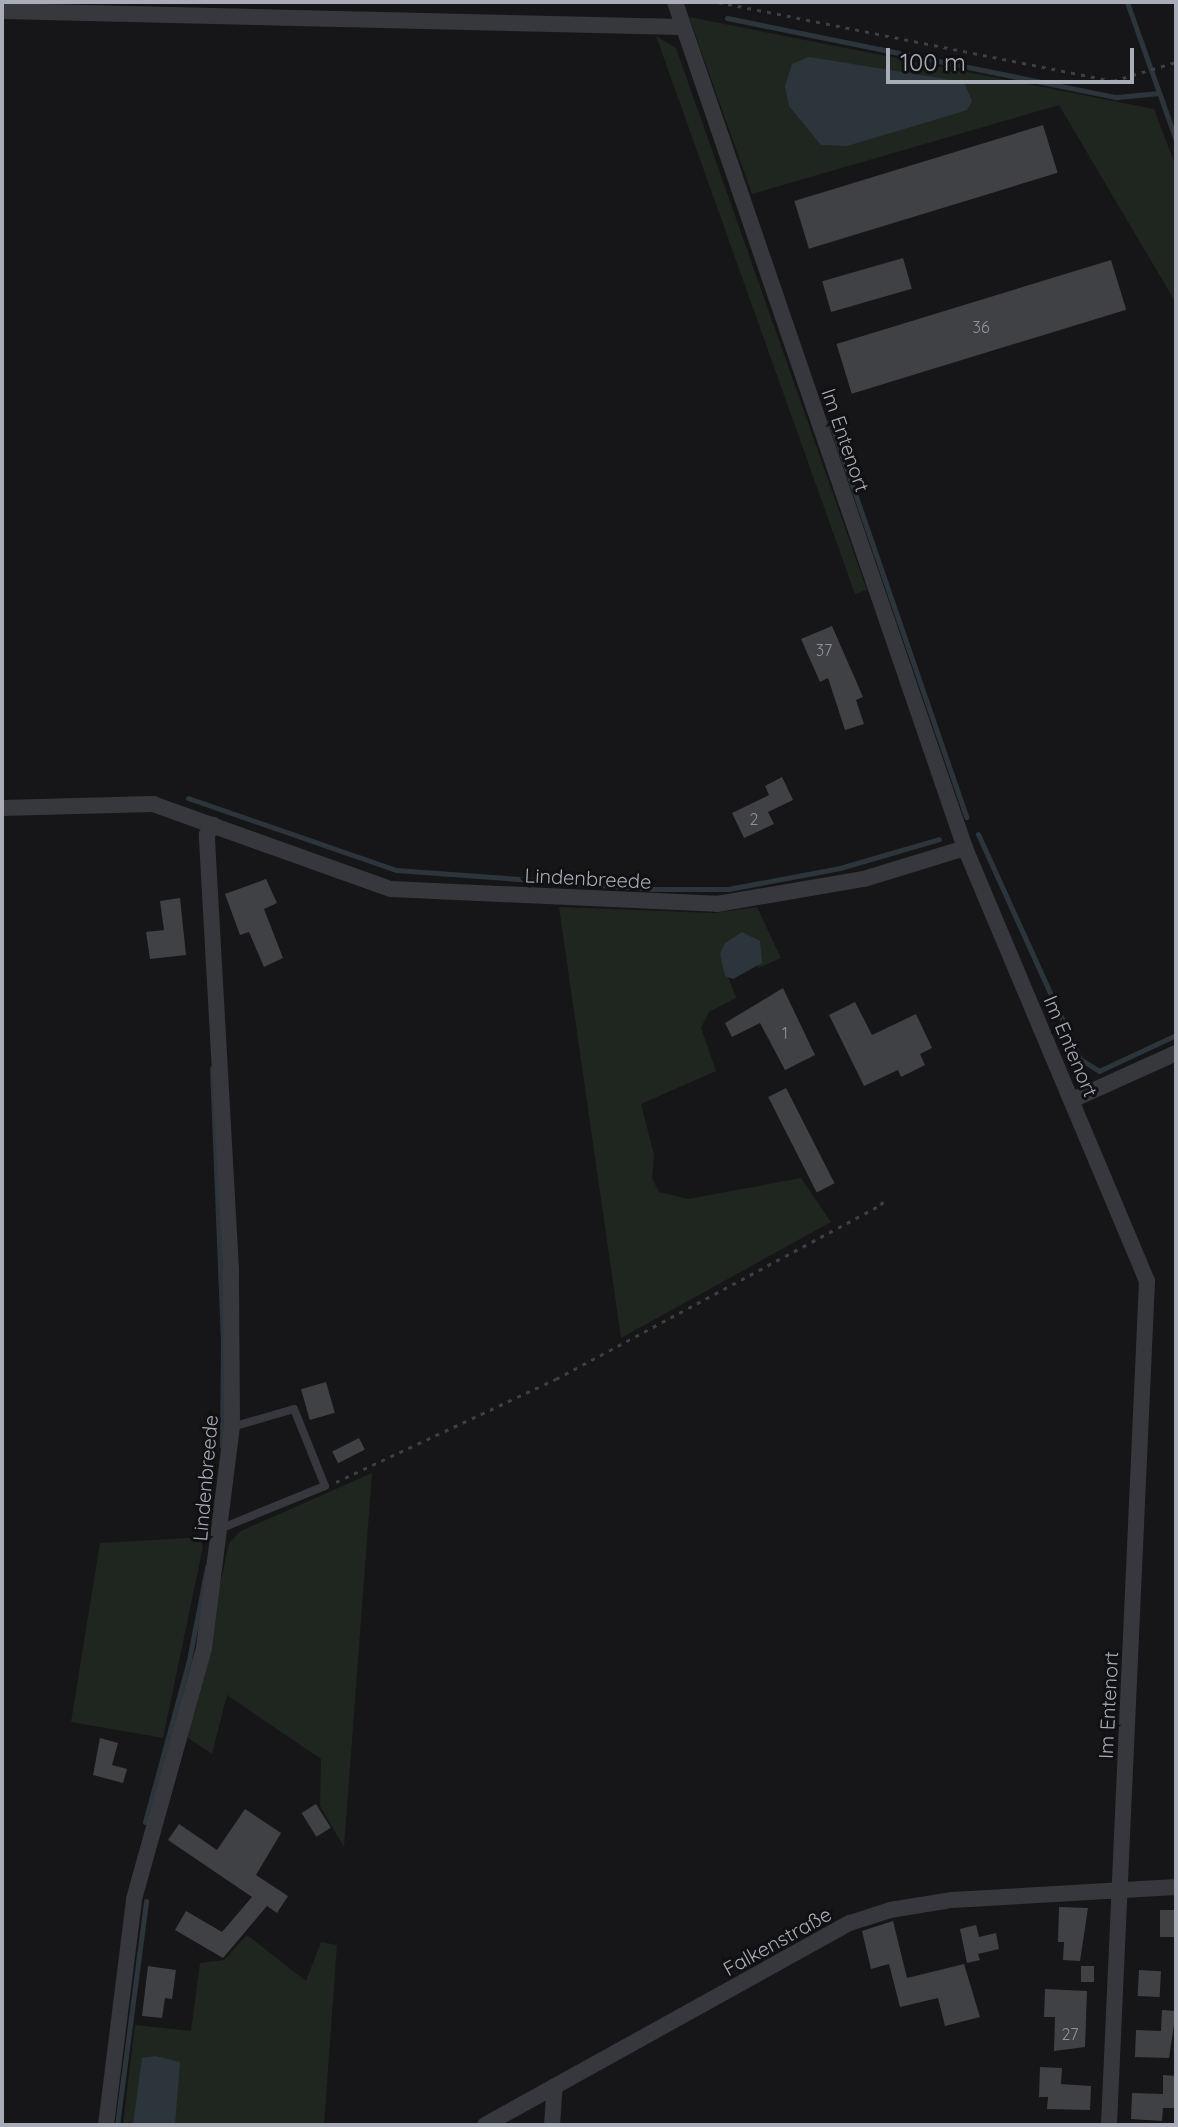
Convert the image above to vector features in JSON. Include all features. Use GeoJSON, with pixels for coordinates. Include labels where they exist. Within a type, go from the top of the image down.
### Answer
{"type":"FeatureCollection","features":[{"type":"Feature","properties":{"kind":"street","name":"Im Entenort"},"geometry":{"type":"LineString","coordinates":[[675,2],[965,848],[1140,1260],[1150,1300],[1109,2125]]}},
{"type":"Feature","properties":{"kind":"street"},"geometry":{"type":"LineString","coordinates":[[2,11],[682,27]]}},
{"type":"Feature","properties":{"kind":"street","name":"Lindenbreede"},"geometry":{"type":"LineString","coordinates":[[2,808],[153,804],[391,889],[717,904],[864,879],[965,848]]}},
{"type":"Feature","properties":{"kind":"street","name":"Lindenbreede"},"geometry":{"type":"LineString","coordinates":[[106,2125],[134,1899],[204,1648],[222,1528],[232,1427],[231,1269],[207,835],[213,825]]}},
{"type":"Feature","properties":{"kind":"street"},"geometry":{"type":"LineString","coordinates":[[1072,1100],[1176,1053]]}},
{"type":"Feature","properties":{"kind":"street","name":"Falkenstraße"},"geometry":{"type":"LineString","coordinates":[[485,2125],[850,1923],[890,1910],[952,1900],[1176,1887]]}},
{"type":"Feature","properties":{"kind":"street"},"geometry":{"type":"LineString","coordinates":[[552,2125],[555,2086]]}},
{"type":"Feature","properties":{"kind":"lane"},"geometry":{"type":"LineString","coordinates":[[222,1528],[325,1486],[294,1409],[232,1427]]}},
{"type":"Feature","properties":{"kind":"path"},"geometry":{"type":"LineString","coordinates":[[718,2],[1113,81],[1161,64],[1176,62]]}},
{"type":"Feature","properties":{"kind":"path"},"geometry":{"type":"LineString","coordinates":[[325,1486],[556,1379],[881,1205],[885,1197]]}},
{"type":"Feature","properties":{"kind":"shaded area"},"geometry":{"type":"Polygon","coordinates":[[[689,17],[1154,109],[1176,167],[1176,303],[1059,105],[752,194],[689,17]]]}},
{"type":"Feature","properties":{"kind":"shaded area"},"geometry":{"type":"Polygon","coordinates":[[[656,36],[676,48],[867,590],[855,594],[656,36]]]}},
{"type":"Feature","properties":{"kind":"shaded area"},"geometry":{"type":"Polygon","coordinates":[[[809,57],[964,82],[972,101],[967,110],[847,146],[821,145],[789,106],[785,86],[792,64],[809,57]]]}},
{"type":"Feature","properties":{"kind":"shaded area"},"geometry":{"type":"Polygon","coordinates":[[[559,907],[714,913],[757,907],[781,958],[758,968],[760,941],[720,954],[736,998],[709,1012],[701,1028],[716,1071],[641,1104],[654,1155],[652,1178],[659,1192],[688,1199],[801,1178],[831,1222],[621,1338],[559,907]]]}},
{"type":"Feature","properties":{"kind":"shaded area"},"geometry":{"type":"Polygon","coordinates":[[[742,932],[760,941],[762,963],[733,979],[725,976],[720,954],[725,943],[742,932]]]}},
{"type":"Feature","properties":{"kind":"shaded area"},"geometry":{"type":"Polygon","coordinates":[[[372,1473],[344,1847],[320,1806],[321,1759],[227,1695],[212,1754],[187,1737],[229,1543],[241,1531],[372,1473]]]}},
{"type":"Feature","properties":{"kind":"shaded area"},"geometry":{"type":"Polygon","coordinates":[[[205,1537],[163,1738],[71,1722],[100,1543],[205,1537]]]}},
{"type":"Feature","properties":{"kind":"shaded area"},"geometry":{"type":"Polygon","coordinates":[[[247,1935],[306,1981],[321,1942],[337,1945],[324,2125],[123,2125],[135,2025],[191,2031],[200,1963],[224,1960],[247,1935]]]}},
{"type":"Feature","properties":{"kind":"shaded area"},"geometry":{"type":"Polygon","coordinates":[[[155,2056],[180,2062],[175,2125],[133,2125],[142,2058],[155,2056]]]}},
{"type":"Feature","properties":{"kind":"building"},"geometry":{"type":"Polygon","coordinates":[[[1043,125],[1058,173],[809,249],[794,201],[1043,125]]]}},
{"type":"Feature","properties":{"kind":"building"},"geometry":{"type":"Polygon","coordinates":[[[903,258],[912,289],[831,312],[822,281],[903,258]]]}},
{"type":"Feature","properties":{"kind":"building"},"geometry":{"type":"Polygon","coordinates":[[[1111,260],[1126,310],[852,394],[837,344],[1111,260]]]}},
{"type":"Feature","properties":{"kind":"building"},"geometry":{"type":"Polygon","coordinates":[[[832,626],[863,697],[856,700],[864,724],[845,730],[828,678],[820,682],[801,639],[832,626]]]}},
{"type":"Feature","properties":{"kind":"building"},"geometry":{"type":"Polygon","coordinates":[[[782,777],[793,800],[768,812],[774,824],[744,838],[732,813],[769,795],[765,786],[782,777]]]}},
{"type":"Feature","properties":{"kind":"building"},"geometry":{"type":"Polygon","coordinates":[[[266,879],[277,903],[264,909],[283,958],[264,967],[249,932],[240,935],[225,894],[266,879]]]}},
{"type":"Feature","properties":{"kind":"building"},"geometry":{"type":"Polygon","coordinates":[[[180,898],[186,955],[150,959],[146,932],[164,930],[160,901],[180,898]]]}},
{"type":"Feature","properties":{"kind":"building"},"geometry":{"type":"Polygon","coordinates":[[[783,988],[815,1055],[785,1070],[760,1023],[732,1037],[725,1023],[783,988]]]}},
{"type":"Feature","properties":{"kind":"building"},"geometry":{"type":"Polygon","coordinates":[[[855,1002],[872,1035],[916,1014],[932,1048],[920,1054],[925,1065],[901,1077],[898,1070],[864,1086],[829,1015],[855,1002]]]}},
{"type":"Feature","properties":{"kind":"building"},"geometry":{"type":"Polygon","coordinates":[[[786,1088],[835,1183],[817,1192],[768,1097],[786,1088]]]}},
{"type":"Feature","properties":{"kind":"building"},"geometry":{"type":"Polygon","coordinates":[[[326,1382],[335,1413],[310,1420],[301,1389],[326,1382]]]}},
{"type":"Feature","properties":{"kind":"building"},"geometry":{"type":"Polygon","coordinates":[[[359,1438],[365,1450],[338,1463],[332,1452],[359,1438]]]}},
{"type":"Feature","properties":{"kind":"building"},"geometry":{"type":"Polygon","coordinates":[[[100,1738],[118,1743],[112,1765],[127,1769],[123,1783],[93,1775],[100,1738]]]}},
{"type":"Feature","properties":{"kind":"building"},"geometry":{"type":"Polygon","coordinates":[[[316,1804],[331,1828],[316,1837],[302,1813],[316,1804]]]}},
{"type":"Feature","properties":{"kind":"building"},"geometry":{"type":"Polygon","coordinates":[[[245,1809],[281,1833],[256,1875],[288,1896],[277,1913],[267,1906],[223,1958],[175,1930],[186,1911],[222,1932],[252,1897],[168,1840],[179,1824],[217,1850],[245,1809]]]}},
{"type":"Feature","properties":{"kind":"building"},"geometry":{"type":"Polygon","coordinates":[[[1059,1907],[1088,1908],[1080,1961],[1063,1960],[1064,1942],[1058,1942],[1059,1907]]]}},
{"type":"Feature","properties":{"kind":"building"},"geometry":{"type":"Polygon","coordinates":[[[1160,1910],[1176,1910],[1176,1937],[1160,1937],[1160,1910]]]}},
{"type":"Feature","properties":{"kind":"building"},"geometry":{"type":"Polygon","coordinates":[[[893,1921],[907,1978],[964,1964],[980,2017],[945,2026],[938,1998],[900,2007],[889,1964],[871,1969],[862,1931],[893,1921]]]}},
{"type":"Feature","properties":{"kind":"building"},"geometry":{"type":"Polygon","coordinates":[[[976,1925],[979,1937],[996,1933],[999,1949],[978,1954],[980,1960],[967,1963],[960,1929],[976,1925]]]}},
{"type":"Feature","properties":{"kind":"building"},"geometry":{"type":"Polygon","coordinates":[[[148,1966],[176,1970],[172,1999],[165,1998],[162,2018],[142,2016],[148,1966]]]}},
{"type":"Feature","properties":{"kind":"building"},"geometry":{"type":"Polygon","coordinates":[[[1081,1966],[1094,1966],[1094,1982],[1081,1982],[1081,1966]]]}},
{"type":"Feature","properties":{"kind":"building"},"geometry":{"type":"Polygon","coordinates":[[[1139,1970],[1161,1971],[1160,1997],[1138,1996],[1139,1970]]]}},
{"type":"Feature","properties":{"kind":"building"},"geometry":{"type":"Polygon","coordinates":[[[1045,1989],[1087,1991],[1085,2047],[1054,2051],[1055,2017],[1044,2017],[1045,1989]]]}},
{"type":"Feature","properties":{"kind":"building"},"geometry":{"type":"Polygon","coordinates":[[[1162,2010],[1176,2011],[1169,2058],[1135,2057],[1136,2030],[1161,2031],[1162,2010]]]}},
{"type":"Feature","properties":{"kind":"building"},"geometry":{"type":"Polygon","coordinates":[[[1040,2067],[1062,2068],[1061,2084],[1091,2086],[1090,2110],[1047,2109],[1048,2097],[1039,2097],[1040,2067]]]}},
{"type":"Feature","properties":{"kind":"building"},"geometry":{"type":"Polygon","coordinates":[[[1163,2075],[1176,2076],[1176,2108],[1163,2108],[1162,2121],[1131,2119],[1132,2093],[1163,2094],[1163,2075]]]}},
{"type":"Feature","properties":{"kind":"waterway"},"geometry":{"type":"LineString","coordinates":[[1127,2],[1176,140]]}},
{"type":"Feature","properties":{"kind":"waterway"},"geometry":{"type":"LineString","coordinates":[[727,18],[1117,97],[1159,93]]}},
{"type":"Feature","properties":{"kind":"waterway"},"geometry":{"type":"LineString","coordinates":[[830,421],[966,817]]}},
{"type":"Feature","properties":{"kind":"waterway"},"geometry":{"type":"LineString","coordinates":[[188,798],[396,870],[652,889],[728,889],[840,868],[939,839]]}},
{"type":"Feature","properties":{"kind":"waterway"},"geometry":{"type":"LineString","coordinates":[[978,834],[1080,1059],[1099,1071],[1176,1035]]}},
{"type":"Feature","properties":{"kind":"waterway"},"geometry":{"type":"LineString","coordinates":[[212,1068],[223,1337],[222,1446]]}},
{"type":"Feature","properties":{"kind":"waterway"},"geometry":{"type":"LineString","coordinates":[[145,1822],[189,1660],[207,1567]]}},
{"type":"Feature","properties":{"kind":"waterway"},"geometry":{"type":"LineString","coordinates":[[117,2125],[146,1901]]}}]}
